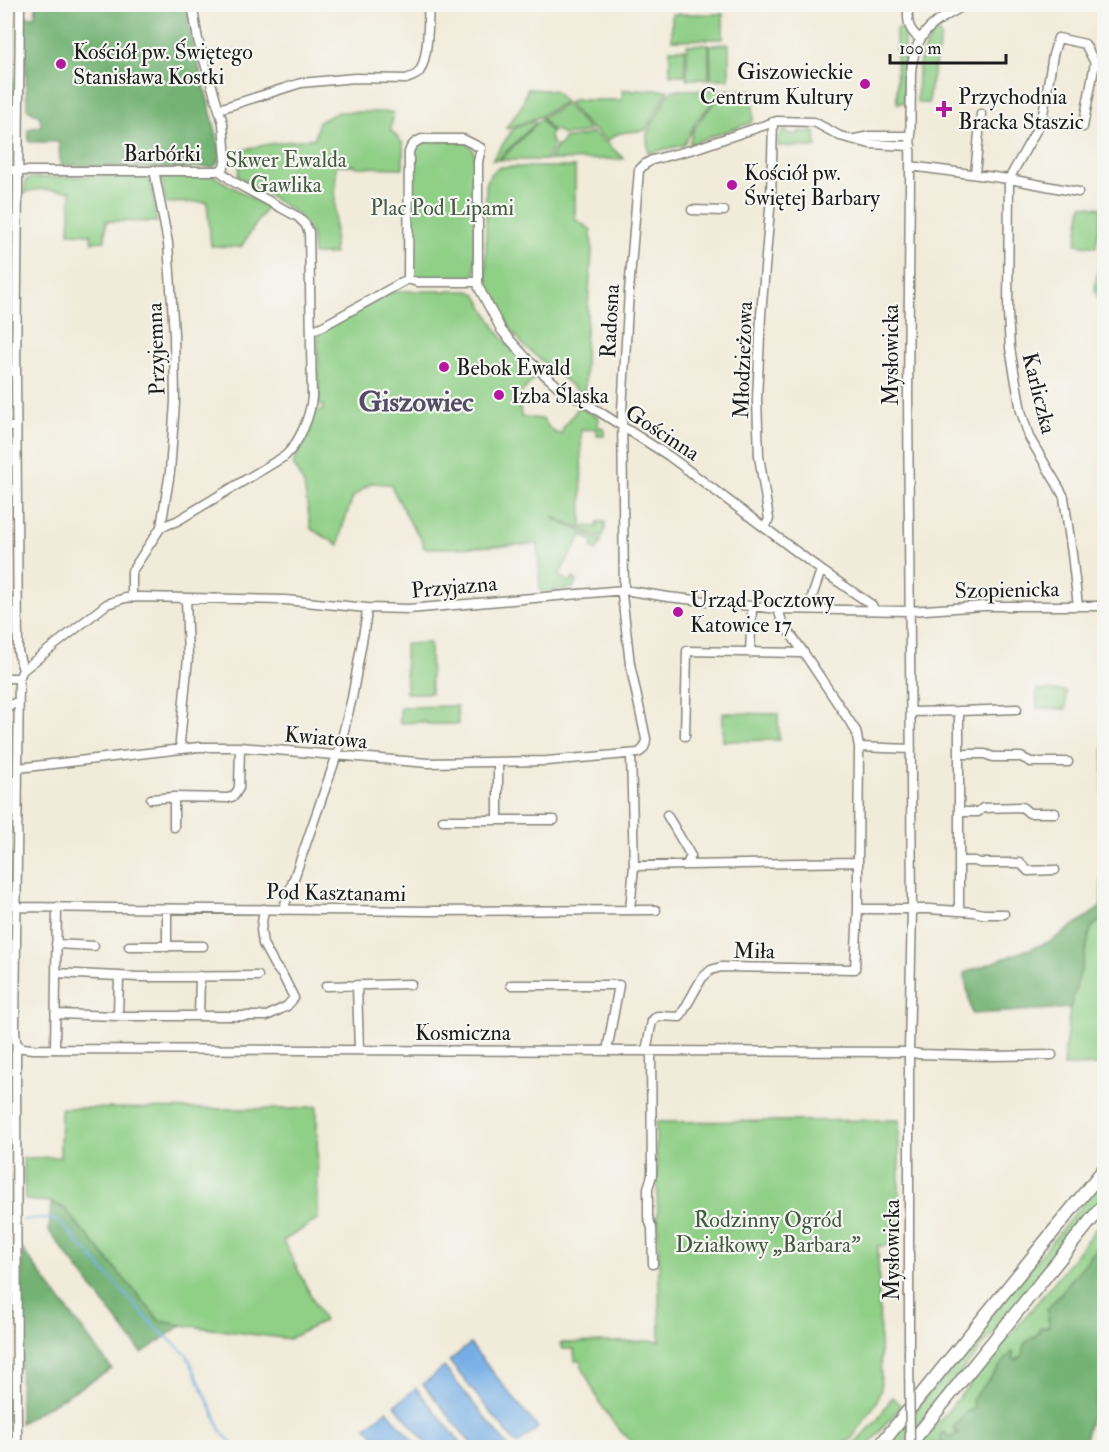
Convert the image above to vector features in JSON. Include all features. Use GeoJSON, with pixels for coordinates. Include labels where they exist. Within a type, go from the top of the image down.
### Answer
{"type":"FeatureCollection","features":[{"type":"Feature","properties":{"kind":"highway"},"geometry":{"type":"LineString","coordinates":[[878,1448],[1104,1169]]}},
{"type":"Feature","properties":{"kind":"highway"},"geometry":{"type":"LineString","coordinates":[[908,1448],[1104,1204]]}},
{"type":"Feature","properties":{"kind":"street"},"geometry":{"type":"LineString","coordinates":[[16,1448],[16,1054],[18,1045],[15,1039],[18,703],[21,674],[18,657],[16,370],[20,4]]}},
{"type":"Feature","properties":{"kind":"street"},"geometry":{"type":"LineString","coordinates":[[192,4],[198,40],[224,131],[226,156],[225,166],[220,171]]}},
{"type":"Feature","properties":{"kind":"street"},"geometry":{"type":"LineString","coordinates":[[219,109],[301,83],[355,78],[406,79],[414,77],[422,66],[429,33],[428,4]]}},
{"type":"Feature","properties":{"kind":"street"},"geometry":{"type":"LineString","coordinates":[[908,4],[908,24],[920,39],[944,17],[967,4]]}},
{"type":"Feature","properties":{"kind":"street","name":"Karliczka"},"geometry":{"type":"LineString","coordinates":[[1042,120],[1083,127],[1095,63],[1086,44],[1058,38],[1042,120],[1009,179],[1010,348],[1021,411],[1029,437],[1064,497],[1078,606]]}},
{"type":"Feature","properties":{"kind":"street","name":"Mysłowicka"},"geometry":{"type":"LineString","coordinates":[[908,1448],[909,1052],[912,909],[908,390],[912,67],[914,51],[920,39]]}},
{"type":"Feature","properties":{"kind":"street"},"geometry":{"type":"LineString","coordinates":[[975,174],[981,114]]}},
{"type":"Feature","properties":{"kind":"street"},"geometry":{"type":"LineString","coordinates":[[773,122],[811,121],[840,136],[870,144],[911,141]]}},
{"type":"Feature","properties":{"kind":"street","name":"Radosna"},"geometry":{"type":"LineString","coordinates":[[624,590],[622,426],[632,245],[639,170],[645,164],[658,158],[773,122]]}},
{"type":"Feature","properties":{"kind":"street","name":"Młodzieżowa"},"geometry":{"type":"LineString","coordinates":[[765,528],[770,519],[759,456],[757,399],[761,315],[771,197],[773,122]]}},
{"type":"Feature","properties":{"kind":"street"},"geometry":{"type":"LineString","coordinates":[[422,139],[464,139],[481,148],[478,162],[478,282],[417,282],[408,279],[410,147],[422,139]]}},
{"type":"Feature","properties":{"kind":"street"},"geometry":{"type":"LineString","coordinates":[[910,166],[1009,179],[1078,192]]}},
{"type":"Feature","properties":{"kind":"street","name":"Barbórki"},"geometry":{"type":"LineString","coordinates":[[4,169],[18,171],[220,171],[234,182],[298,217],[309,232],[313,383],[311,408],[296,442],[285,456],[177,522],[160,527]]}},
{"type":"Feature","properties":{"kind":"street","name":"Przyjemna"},"geometry":{"type":"LineString","coordinates":[[154,170],[168,243],[175,390],[175,420],[170,472],[160,527]]}},
{"type":"Feature","properties":{"kind":"street"},"geometry":{"type":"LineString","coordinates":[[692,210],[724,211]]}},
{"type":"Feature","properties":{"kind":"street"},"geometry":{"type":"LineString","coordinates":[[311,330],[323,326],[408,279]]}},
{"type":"Feature","properties":{"kind":"street","name":"Gościnna"},"geometry":{"type":"LineString","coordinates":[[478,282],[502,331],[529,361],[562,390],[669,456],[765,528]]}},
{"type":"Feature","properties":{"kind":"street"},"geometry":{"type":"LineString","coordinates":[[4,370],[16,370]]}},
{"type":"Feature","properties":{"kind":"street"},"geometry":{"type":"LineString","coordinates":[[4,427],[16,427]]}},
{"type":"Feature","properties":{"kind":"street"},"geometry":{"type":"LineString","coordinates":[[132,597],[132,570],[160,527]]}},
{"type":"Feature","properties":{"kind":"street"},"geometry":{"type":"LineString","coordinates":[[765,528],[872,605],[874,610]]}},
{"type":"Feature","properties":{"kind":"street"},"geometry":{"type":"LineString","coordinates":[[808,609],[821,570]]}},
{"type":"Feature","properties":{"kind":"street"},"geometry":{"type":"LineString","coordinates":[[624,590],[622,595],[630,664],[646,739],[642,751],[631,754],[634,866],[630,910]]}},
{"type":"Feature","properties":{"kind":"street","name":"Przyjazna"},"geometry":{"type":"LineString","coordinates":[[21,674],[101,608],[113,601],[132,597],[285,600],[367,608],[421,608],[624,590],[778,609],[910,611]]}},
{"type":"Feature","properties":{"kind":"street"},"geometry":{"type":"LineString","coordinates":[[182,749],[180,742],[188,658],[186,598]]}},
{"type":"Feature","properties":{"kind":"street","name":"Szopienicka"},"geometry":{"type":"LineString","coordinates":[[910,611],[984,606],[1104,606]]}},
{"type":"Feature","properties":{"kind":"street"},"geometry":{"type":"LineString","coordinates":[[750,653],[752,607]]}},
{"type":"Feature","properties":{"kind":"street"},"geometry":{"type":"LineString","coordinates":[[283,910],[337,756],[352,698],[367,608]]}},
{"type":"Feature","properties":{"kind":"street","name":"Miła"},"geometry":{"type":"LineString","coordinates":[[648,1051],[647,1042],[654,1018],[657,1016],[680,1017],[702,978],[711,970],[721,967],[855,969],[858,909],[859,747],[856,731],[782,622],[778,609]]}},
{"type":"Feature","properties":{"kind":"street"},"geometry":{"type":"LineString","coordinates":[[686,736],[687,651],[804,653]]}},
{"type":"Feature","properties":{"kind":"street"},"geometry":{"type":"LineString","coordinates":[[4,678],[21,674]]}},
{"type":"Feature","properties":{"kind":"street"},"geometry":{"type":"LineString","coordinates":[[4,711],[14,703],[18,703]]}},
{"type":"Feature","properties":{"kind":"street"},"geometry":{"type":"LineString","coordinates":[[911,712],[1017,709]]}},
{"type":"Feature","properties":{"kind":"street"},"geometry":{"type":"LineString","coordinates":[[959,711],[959,911]]}},
{"type":"Feature","properties":{"kind":"street"},"geometry":{"type":"LineString","coordinates":[[151,799],[234,796],[239,788],[240,747]]}},
{"type":"Feature","properties":{"kind":"street","name":"Kwiatowa"},"geometry":{"type":"LineString","coordinates":[[18,768],[182,749],[240,747],[428,763],[548,761],[631,754]]}},
{"type":"Feature","properties":{"kind":"street"},"geometry":{"type":"LineString","coordinates":[[859,747],[911,748]]}},
{"type":"Feature","properties":{"kind":"street"},"geometry":{"type":"LineString","coordinates":[[960,754],[1021,757],[1031,762],[1068,762]]}},
{"type":"Feature","properties":{"kind":"street"},"geometry":{"type":"LineString","coordinates":[[498,763],[498,820]]}},
{"type":"Feature","properties":{"kind":"street"},"geometry":{"type":"LineString","coordinates":[[174,797],[174,827]]}},
{"type":"Feature","properties":{"kind":"street"},"geometry":{"type":"LineString","coordinates":[[960,812],[978,812],[983,808],[1022,807],[1029,813],[1055,813]]}},
{"type":"Feature","properties":{"kind":"street"},"geometry":{"type":"LineString","coordinates":[[667,815],[691,856],[687,864]]}},
{"type":"Feature","properties":{"kind":"street"},"geometry":{"type":"LineString","coordinates":[[443,820],[554,820]]}},
{"type":"Feature","properties":{"kind":"street"},"geometry":{"type":"LineString","coordinates":[[960,861],[1020,863],[1028,871],[1054,870]]}},
{"type":"Feature","properties":{"kind":"street"},"geometry":{"type":"LineString","coordinates":[[634,866],[858,862]]}},
{"type":"Feature","properties":{"kind":"street","name":"Pod Kasztanami"},"geometry":{"type":"LineString","coordinates":[[16,907],[484,911],[656,910]]}},
{"type":"Feature","properties":{"kind":"street"},"geometry":{"type":"LineString","coordinates":[[55,1049],[57,907]]}},
{"type":"Feature","properties":{"kind":"street"},"geometry":{"type":"LineString","coordinates":[[166,947],[167,909]]}},
{"type":"Feature","properties":{"kind":"street"},"geometry":{"type":"LineString","coordinates":[[56,1014],[267,1016],[287,1006],[294,998],[263,944],[261,930],[264,909]]}},
{"type":"Feature","properties":{"kind":"street"},"geometry":{"type":"LineString","coordinates":[[858,909],[912,909],[1004,914]]}},
{"type":"Feature","properties":{"kind":"street"},"geometry":{"type":"LineString","coordinates":[[57,944],[94,946]]}},
{"type":"Feature","properties":{"kind":"street"},"geometry":{"type":"LineString","coordinates":[[129,946],[203,946]]}},
{"type":"Feature","properties":{"kind":"street"},"geometry":{"type":"LineString","coordinates":[[56,973],[119,976],[258,976]]}},
{"type":"Feature","properties":{"kind":"street"},"geometry":{"type":"LineString","coordinates":[[118,1016],[119,976]]}},
{"type":"Feature","properties":{"kind":"street"},"geometry":{"type":"LineString","coordinates":[[199,1016],[200,976]]}},
{"type":"Feature","properties":{"kind":"street"},"geometry":{"type":"LineString","coordinates":[[326,986],[411,984]]}},
{"type":"Feature","properties":{"kind":"street"},"geometry":{"type":"LineString","coordinates":[[357,985],[358,1050]]}},
{"type":"Feature","properties":{"kind":"street"},"geometry":{"type":"LineString","coordinates":[[511,986],[619,985],[607,1051]]}},
{"type":"Feature","properties":{"kind":"street","name":"Kosmiczna"},"geometry":{"type":"LineString","coordinates":[[18,1045],[23,1048],[55,1049],[909,1052]]}},
{"type":"Feature","properties":{"kind":"street"},"geometry":{"type":"LineString","coordinates":[[648,1051],[652,1175],[648,1188],[648,1217],[652,1228],[653,1264]]}},
{"type":"Feature","properties":{"kind":"street"},"geometry":{"type":"LineString","coordinates":[[909,1052],[992,1056],[1052,1055]]}},
{"type":"Feature","properties":{"kind":"green space"},"geometry":{"type":"Polygon","coordinates":[[[36,5],[187,5],[190,31],[221,157],[214,167],[60,165],[59,142],[29,142],[28,129],[41,126],[40,117],[27,108],[24,16],[35,17],[36,5]]]}},
{"type":"Feature","properties":{"kind":"green space"},"geometry":{"type":"Polygon","coordinates":[[[672,14],[723,14],[723,39],[672,40],[672,14]]]}},
{"type":"Feature","properties":{"kind":"green space"},"geometry":{"type":"Polygon","coordinates":[[[5,23],[14,23],[12,163],[5,163],[5,23]]]}},
{"type":"Feature","properties":{"kind":"green space"},"geometry":{"type":"Polygon","coordinates":[[[896,29],[904,30],[904,103],[897,103],[896,29]]]}},
{"type":"Feature","properties":{"kind":"green space"},"geometry":{"type":"Polygon","coordinates":[[[937,31],[941,37],[929,103],[917,103],[921,57],[937,31]]]}},
{"type":"Feature","properties":{"kind":"green space"},"geometry":{"type":"Polygon","coordinates":[[[709,44],[709,79],[687,79],[687,45],[709,44]]]}},
{"type":"Feature","properties":{"kind":"green space"},"geometry":{"type":"Polygon","coordinates":[[[729,44],[729,79],[711,79],[710,45],[729,44]]]}},
{"type":"Feature","properties":{"kind":"green space"},"geometry":{"type":"Polygon","coordinates":[[[670,49],[685,49],[685,75],[670,75],[670,49]]]}},
{"type":"Feature","properties":{"kind":"green space"},"geometry":{"type":"Polygon","coordinates":[[[527,89],[554,90],[565,102],[539,117],[507,129],[523,104],[527,89]]]}},
{"type":"Feature","properties":{"kind":"green space"},"geometry":{"type":"Polygon","coordinates":[[[622,90],[668,90],[646,130],[621,133],[608,141],[587,125],[568,103],[573,100],[621,100],[622,90]]]}},
{"type":"Feature","properties":{"kind":"green space"},"geometry":{"type":"Polygon","coordinates":[[[673,90],[725,90],[696,121],[684,145],[648,153],[647,134],[673,90]]]}},
{"type":"Feature","properties":{"kind":"green space"},"geometry":{"type":"Polygon","coordinates":[[[727,90],[737,92],[738,90],[754,90],[753,120],[690,144],[694,129],[727,90]]]}},
{"type":"Feature","properties":{"kind":"green space"},"geometry":{"type":"Polygon","coordinates":[[[566,104],[589,130],[583,133],[563,135],[556,130],[552,131],[542,118],[566,104]]]}},
{"type":"Feature","properties":{"kind":"green space","name":"Skwer Ewalda Gawlika"},"geometry":{"type":"Polygon","coordinates":[[[339,112],[393,112],[391,130],[403,144],[403,168],[336,165],[334,254],[313,254],[311,233],[296,213],[238,176],[242,150],[315,138],[318,122],[339,112]]]}},
{"type":"Feature","properties":{"kind":"green space"},"geometry":{"type":"Polygon","coordinates":[[[541,119],[551,133],[553,145],[546,160],[500,160],[541,119]]]}},
{"type":"Feature","properties":{"kind":"green space"},"geometry":{"type":"Polygon","coordinates":[[[534,121],[536,123],[497,160],[492,160],[514,128],[534,121]]]}},
{"type":"Feature","properties":{"kind":"green space"},"geometry":{"type":"Polygon","coordinates":[[[783,131],[787,131],[787,134],[799,134],[799,131],[815,132],[816,147],[778,146],[778,138],[783,131]]]}},
{"type":"Feature","properties":{"kind":"green space"},"geometry":{"type":"Polygon","coordinates":[[[591,132],[624,159],[549,160],[556,146],[560,145],[564,139],[587,135],[591,132]]]}},
{"type":"Feature","properties":{"kind":"green space","name":"Plac Pod Lipami"},"geometry":{"type":"Polygon","coordinates":[[[461,141],[471,146],[475,155],[475,279],[415,279],[410,275],[411,152],[421,142],[461,141]]]}},
{"type":"Feature","properties":{"kind":"green space"},"geometry":{"type":"Polygon","coordinates":[[[501,167],[575,167],[575,219],[591,230],[592,253],[585,345],[585,397],[524,346],[512,331],[486,287],[486,185],[491,174],[501,167]]]}},
{"type":"Feature","properties":{"kind":"green space"},"geometry":{"type":"Polygon","coordinates":[[[210,174],[267,207],[241,247],[211,246],[207,202],[166,203],[161,175],[210,174]]]}},
{"type":"Feature","properties":{"kind":"green space"},"geometry":{"type":"Polygon","coordinates":[[[145,176],[151,181],[157,222],[106,221],[105,241],[92,242],[91,234],[69,233],[71,191],[34,190],[24,194],[26,180],[31,178],[145,176]]]}},
{"type":"Feature","properties":{"kind":"green space"},"geometry":{"type":"Polygon","coordinates":[[[1082,205],[1102,208],[1096,247],[1076,244],[1082,205]]]}},
{"type":"Feature","properties":{"kind":"green space"},"geometry":{"type":"Polygon","coordinates":[[[1104,234],[1104,307],[1098,301],[1095,290],[1104,234]]]}},
{"type":"Feature","properties":{"kind":"green space"},"geometry":{"type":"Polygon","coordinates":[[[470,291],[476,294],[499,334],[538,375],[519,395],[521,417],[543,419],[551,430],[554,430],[554,433],[562,434],[563,428],[579,407],[599,417],[598,427],[604,428],[604,436],[597,436],[597,429],[581,430],[582,526],[597,527],[598,522],[605,522],[602,538],[553,517],[602,541],[596,551],[591,548],[594,542],[582,535],[559,575],[570,582],[573,578],[577,581],[573,588],[540,592],[538,544],[424,548],[422,540],[390,484],[371,483],[353,497],[342,528],[339,545],[311,529],[304,485],[293,464],[316,410],[322,411],[323,406],[319,404],[318,335],[321,331],[392,292],[470,291]]]}},
{"type":"Feature","properties":{"kind":"green space"},"geometry":{"type":"Polygon","coordinates":[[[5,539],[10,539],[11,601],[5,601],[5,539]]]}},
{"type":"Feature","properties":{"kind":"green space"},"geometry":{"type":"Polygon","coordinates":[[[430,643],[431,693],[406,693],[405,644],[430,643]]]}},
{"type":"Feature","properties":{"kind":"green space"},"geometry":{"type":"Polygon","coordinates":[[[1037,690],[1066,691],[1066,709],[1037,708],[1037,690]]]}},
{"type":"Feature","properties":{"kind":"green space"},"geometry":{"type":"Polygon","coordinates":[[[457,706],[458,724],[400,723],[400,707],[457,706]]]}},
{"type":"Feature","properties":{"kind":"green space"},"geometry":{"type":"Polygon","coordinates":[[[723,713],[778,714],[779,740],[723,741],[723,713]]]}},
{"type":"Feature","properties":{"kind":"green space"},"geometry":{"type":"Polygon","coordinates":[[[1104,740],[1104,917],[1091,928],[1070,1008],[972,1014],[964,973],[1051,941],[1101,907],[1104,740]]]}},
{"type":"Feature","properties":{"kind":"green space"},"geometry":{"type":"Polygon","coordinates":[[[11,824],[6,1109],[7,1447],[5,1448],[4,825],[11,824]]]}},
{"type":"Feature","properties":{"kind":"green space"},"geometry":{"type":"Polygon","coordinates":[[[1104,917],[1104,1065],[1063,1066],[1070,1008],[1091,928],[1104,917]]]}},
{"type":"Feature","properties":{"kind":"green space"},"geometry":{"type":"Polygon","coordinates":[[[317,1106],[318,1219],[283,1241],[324,1321],[289,1339],[160,1322],[64,1208],[51,1202],[25,1200],[23,1158],[60,1157],[61,1108],[292,1109],[317,1106]]]}},
{"type":"Feature","properties":{"kind":"green space","name":"Rodzinny Ogród Działkowy „Barbara”"},"geometry":{"type":"Polygon","coordinates":[[[899,1120],[899,1244],[878,1246],[881,1389],[876,1403],[851,1440],[833,1448],[639,1448],[628,1439],[604,1409],[580,1361],[575,1361],[574,1349],[563,1349],[560,1343],[660,1341],[656,1122],[899,1120]]]}},
{"type":"Feature","properties":{"kind":"green space"},"geometry":{"type":"Polygon","coordinates":[[[1104,1177],[1104,1197],[900,1447],[885,1448],[1104,1177]]]}},
{"type":"Feature","properties":{"kind":"green space"},"geometry":{"type":"Polygon","coordinates":[[[51,1202],[64,1208],[160,1321],[182,1325],[142,1353],[49,1231],[51,1202]]]}},
{"type":"Feature","properties":{"kind":"green space"},"geometry":{"type":"Polygon","coordinates":[[[1104,1218],[1104,1240],[1047,1310],[1048,1327],[1041,1328],[1037,1335],[1024,1344],[1022,1356],[1016,1360],[1012,1359],[1013,1355],[974,1403],[974,1409],[953,1428],[959,1434],[943,1442],[945,1446],[941,1447],[934,1442],[930,1447],[917,1448],[1064,1270],[1104,1218]]]}},
{"type":"Feature","properties":{"kind":"green space"},"geometry":{"type":"Polygon","coordinates":[[[1104,1240],[1104,1369],[1083,1447],[941,1447],[944,1446],[940,1435],[943,1432],[952,1438],[956,1433],[959,1434],[953,1429],[966,1412],[974,1409],[972,1400],[1010,1354],[1013,1352],[1013,1359],[1017,1360],[1022,1356],[1024,1344],[1037,1335],[1040,1328],[1048,1327],[1047,1310],[1104,1240]]]}},
{"type":"Feature","properties":{"kind":"green space"},"geometry":{"type":"Polygon","coordinates":[[[22,1249],[112,1369],[20,1423],[22,1249]]]}},
{"type":"Feature","properties":{"kind":"green space"},"geometry":{"type":"Polygon","coordinates":[[[892,1397],[901,1405],[900,1407],[867,1447],[852,1447],[878,1419],[892,1397]]]}},
{"type":"Feature","properties":{"kind":"water"},"geometry":{"type":"Polygon","coordinates":[[[470,1344],[538,1428],[517,1445],[449,1361],[470,1344]]]}},
{"type":"Feature","properties":{"kind":"water"},"geometry":{"type":"Polygon","coordinates":[[[444,1367],[509,1447],[474,1447],[423,1384],[444,1367]]]}},
{"type":"Feature","properties":{"kind":"water"},"geometry":{"type":"Polygon","coordinates":[[[416,1388],[464,1447],[429,1447],[395,1405],[416,1388]]]}},
{"type":"Feature","properties":{"kind":"water"},"geometry":{"type":"Polygon","coordinates":[[[387,1410],[418,1447],[383,1447],[366,1427],[387,1410]]]}},
{"type":"Feature","properties":{"kind":"waterway"},"geometry":{"type":"LineString","coordinates":[[4,1217],[10,1220]]}},
{"type":"Feature","properties":{"kind":"waterway"},"geometry":{"type":"LineString","coordinates":[[23,1220],[41,1218],[59,1221],[155,1327],[187,1355],[223,1434],[237,1448]]}},
{"type":"Feature","properties":{"kind":"place","name":"Kościół pw. Świętego Stanisława Kostki"},"geometry":{"type":"Point","coordinates":[61,64]}},
{"type":"Feature","properties":{"kind":"place","name":"Giszowieckie Centrum Kultury"},"geometry":{"type":"Point","coordinates":[865,84]}},
{"type":"Feature","properties":{"kind":"place","name":"Przychodnia Bracka Staszic"},"geometry":{"type":"Point","coordinates":[944,109]}},
{"type":"Feature","properties":{"kind":"place","name":"Kościół pw. Świętej Barbary"},"geometry":{"type":"Point","coordinates":[732,185]}},
{"type":"Feature","properties":{"kind":"place","name":"Bebok Ewald"},"geometry":{"type":"Point","coordinates":[444,367]}},
{"type":"Feature","properties":{"kind":"place","name":"Izba Śląska"},"geometry":{"type":"Point","coordinates":[499,395]}},
{"type":"Feature","properties":{"kind":"place","name":"Urząd Pocztowy Katowice 17"},"geometry":{"type":"Point","coordinates":[678,612]}},
{"type":"Feature","properties":{"kind":"district","name":"Giszowiec"},"geometry":{"type":"Point","coordinates":[416,401]}}]}
